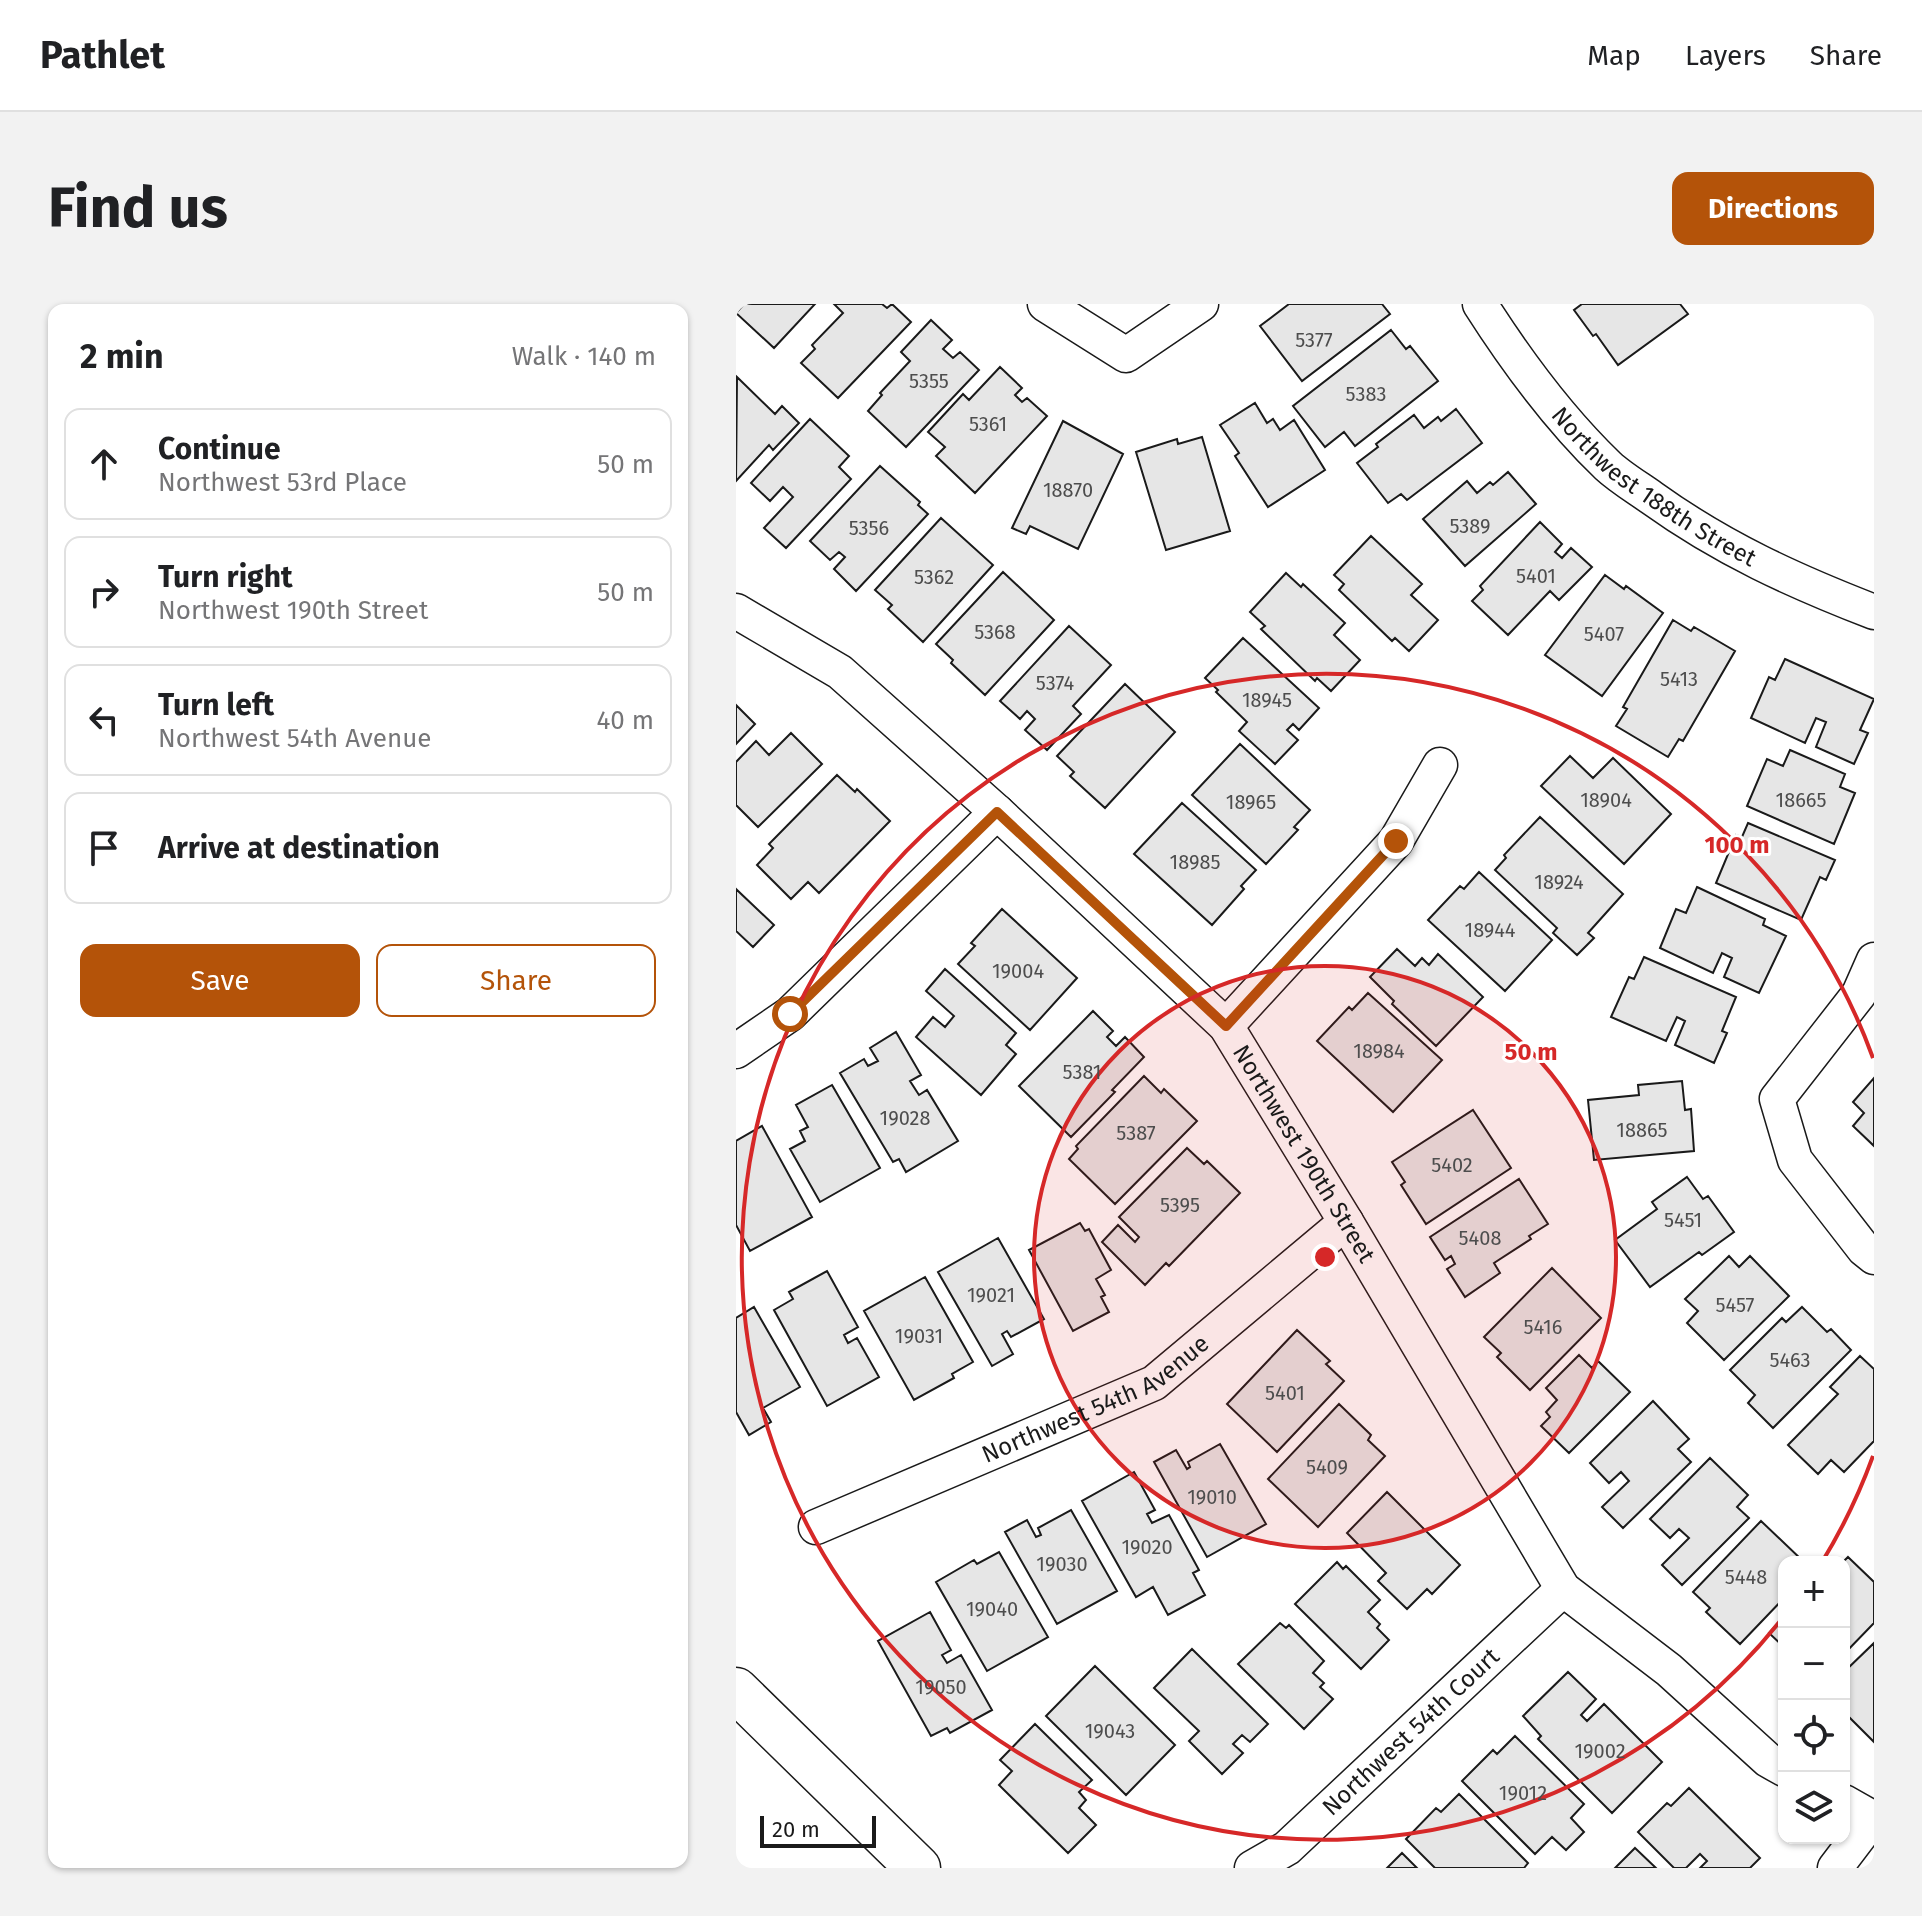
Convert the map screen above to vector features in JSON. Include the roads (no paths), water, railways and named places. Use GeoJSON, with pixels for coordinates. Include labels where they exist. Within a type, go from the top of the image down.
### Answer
{"type":"FeatureCollection","features":[{"type":"Feature","properties":{"kind":"street"},"geometry":{"type":"LineString","coordinates":[[1045,304],[1126,355],[1201,304]]}},
{"type":"Feature","properties":{"kind":"street","name":"Northwest 188th Street"},"geometry":{"type":"LineString","coordinates":[[1480,304],[1511,353],[1563,418],[1610,468],[1695,528],[1795,581],[1874,612]]}},
{"type":"Feature","properties":{"kind":"street","name":"Northwest 190th Street"},"geometry":{"type":"LineString","coordinates":[[736,611],[840,672],[997,812],[1226,1026],[1563,1589],[1669,1670],[1778,1766]]}},
{"type":"Feature","properties":{"kind":"street"},"geometry":{"type":"LineString","coordinates":[[1226,1026],[1396,841],[1440,765]]}},
{"type":"Feature","properties":{"kind":"street"},"geometry":{"type":"LineString","coordinates":[[736,1051],[790,1014],[997,812]]}},
{"type":"Feature","properties":{"kind":"street"},"geometry":{"type":"LineString","coordinates":[[1874,960],[1859,994],[1777,1099],[1795,1160],[1864,1249],[1874,1257]]}},
{"type":"Feature","properties":{"kind":"street","name":"Northwest 54th Avenue"},"geometry":{"type":"LineString","coordinates":[[816,1527],[1154,1383],[1346,1222]]}},
{"type":"Feature","properties":{"kind":"street","name":"Northwest 54th Court"},"geometry":{"type":"LineString","coordinates":[[1252,1868],[1287,1848],[1563,1589]]}},
{"type":"Feature","properties":{"kind":"street"},"geometry":{"type":"LineString","coordinates":[[736,1690],[918,1868]]}},
{"type":"Feature","properties":{"kind":"street"},"geometry":{"type":"LineString","coordinates":[[1835,1868],[1874,1818],[1850,1805]]}}]}
